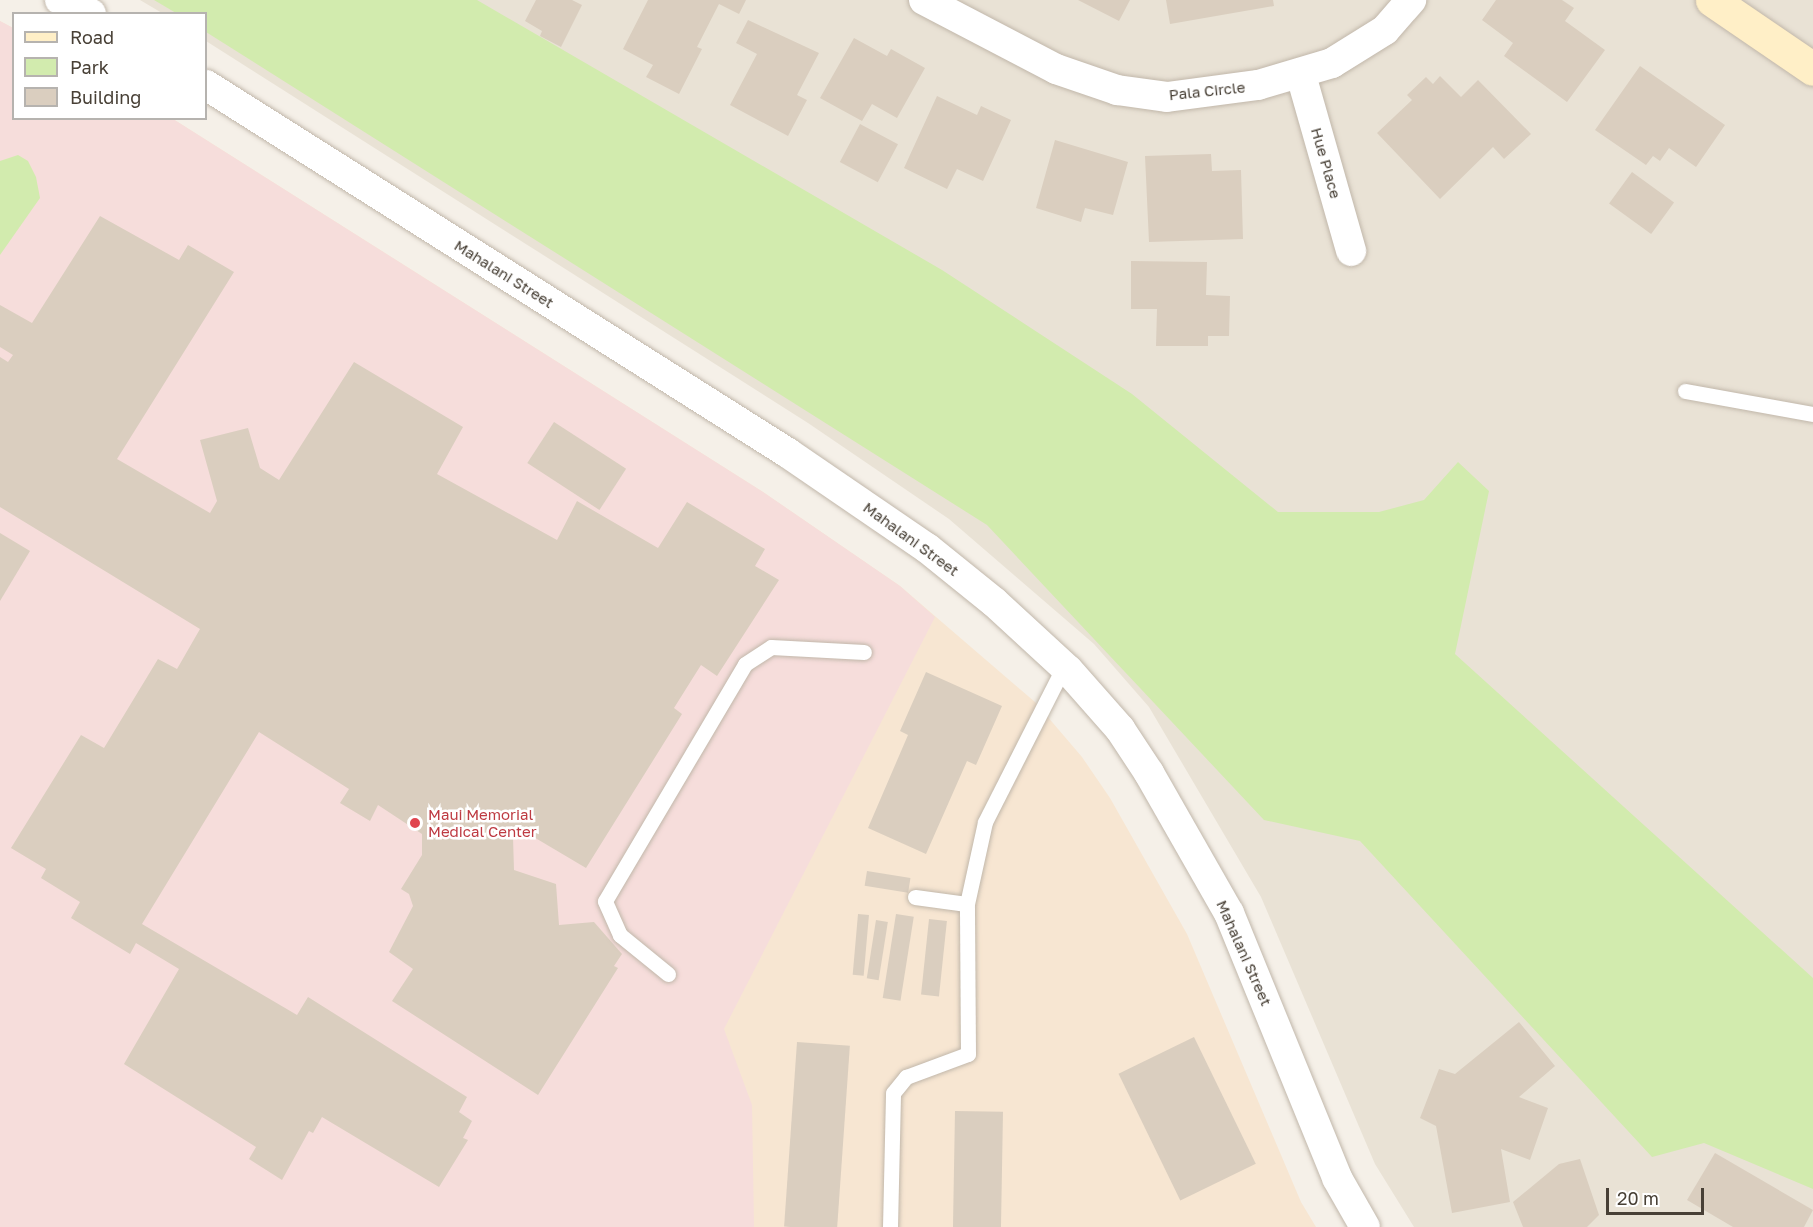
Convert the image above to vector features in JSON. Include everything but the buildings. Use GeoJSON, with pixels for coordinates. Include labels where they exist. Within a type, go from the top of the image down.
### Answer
{"type":"FeatureCollection","features":[{"type":"Feature","properties":{"kind":"street"},"geometry":{"type":"LineString","coordinates":[[60,0],[87,12]]}},
{"type":"Feature","properties":{"kind":"street","name":"Pala Circle"},"geometry":{"type":"LineString","coordinates":[[924,0],[1056,69],[1117,90],[1167,97],[1258,86],[1301,75],[1332,63],[1385,30],[1412,0]]}},
{"type":"Feature","properties":{"kind":"street"},"geometry":{"type":"LineString","coordinates":[[1712,0],[1813,69]]}},
{"type":"Feature","properties":{"kind":"street","name":"Hue Place"},"geometry":{"type":"LineString","coordinates":[[1301,75],[1351,251]]}},
{"type":"Feature","properties":{"kind":"street","name":"Mahalani Street"},"geometry":{"type":"LineString","coordinates":[[207,86],[788,453],[927,548],[1064,666],[1132,747],[1229,913],[1338,1178],[1365,1227]]}},
{"type":"Feature","properties":{"kind":"lane"},"geometry":{"type":"LineString","coordinates":[[1685,391],[1813,414]]}},
{"type":"Feature","properties":{"kind":"lane"},"geometry":{"type":"LineString","coordinates":[[668,974],[620,935],[604,901],[745,664],[771,647],[864,652]]}},
{"type":"Feature","properties":{"kind":"lane"},"geometry":{"type":"LineString","coordinates":[[890,1227],[893,1093],[906,1077],[968,1054],[967,904],[985,822],[1064,666]]}},
{"type":"Feature","properties":{"kind":"lane"},"geometry":{"type":"LineString","coordinates":[[915,897],[967,904]]}},
{"type":"Feature","properties":{"kind":"shaded area"},"geometry":{"type":"Polygon","coordinates":[[[140,0],[1813,0],[1813,1227],[1414,1227],[1375,1164],[1261,897],[1149,707],[1094,644],[949,519],[808,423],[207,42],[207,12],[160,12],[140,0]]]}},
{"type":"Feature","properties":{"kind":"shaded area","name":"Maui Memorial Medical Center"},"geometry":{"type":"Polygon","coordinates":[[[0,21],[12,27],[12,120],[175,120],[763,492],[900,586],[1035,702],[1082,757],[1110,798],[1187,934],[1301,1202],[1316,1227],[0,1227],[0,21]]]}},
{"type":"Feature","properties":{"kind":"shaded area","name":"Maui Memorial Medical Center"},"geometry":{"type":"Polygon","coordinates":[[[0,21],[12,27],[12,120],[175,120],[763,492],[900,586],[935,617],[724,1029],[752,1105],[754,1227],[0,1227],[0,21]]]}},
{"type":"Feature","properties":{"kind":"green space"},"geometry":{"type":"Polygon","coordinates":[[[154,0],[477,0],[942,270],[1132,394],[1278,512],[1379,512],[1424,500],[1458,462],[1489,491],[1455,654],[1813,978],[1813,1189],[1704,1143],[1652,1157],[1360,841],[1264,820],[987,525],[207,33],[207,12],[174,12],[154,0]]]}},
{"type":"Feature","properties":{"kind":"green space"},"geometry":{"type":"Polygon","coordinates":[[[18,155],[28,161],[36,177],[40,198],[0,255],[0,161],[18,155]]]}},
{"type":"Feature","properties":{"kind":"place","name":"Maui Memorial Medical Center"},"geometry":{"type":"Point","coordinates":[415,823]}}]}
